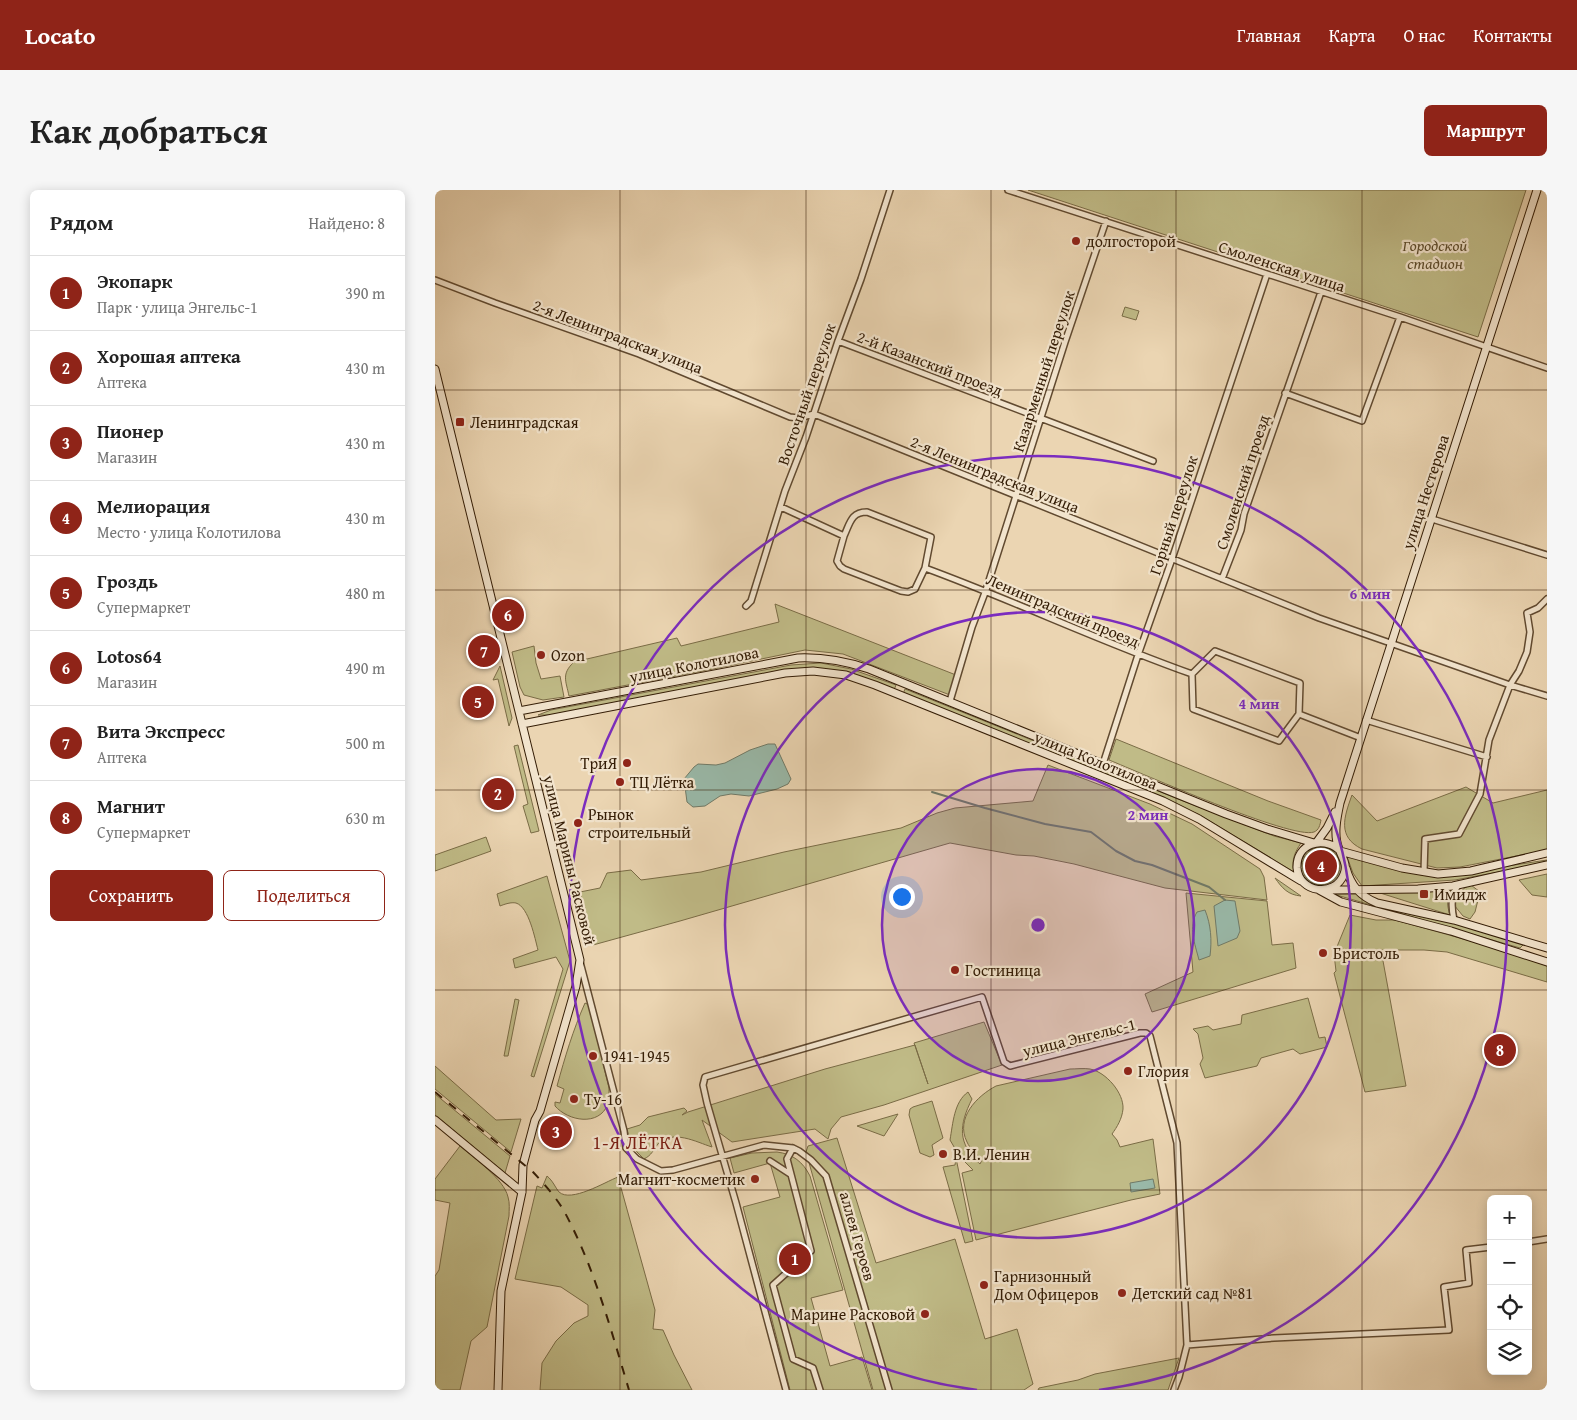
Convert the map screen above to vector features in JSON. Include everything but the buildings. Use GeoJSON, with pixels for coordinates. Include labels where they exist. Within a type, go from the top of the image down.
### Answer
{"type":"FeatureCollection","features":[{"type":"Feature","properties":{"kind":"main road","name":"улица Нестерова"},"geometry":{"type":"LineString","coordinates":[[1339,850],[1336,829],[1340,803],[1537,190]]}},
{"type":"Feature","properties":{"kind":"main road","name":"улица Марины Расковой"},"geometry":{"type":"LineString","coordinates":[[435,369],[580,960],[576,986],[523,1165],[522,1192],[501,1291],[498,1390]]}},
{"type":"Feature","properties":{"kind":"main road","name":"улица Колотилова"},"geometry":{"type":"LineString","coordinates":[[519,711],[798,658],[843,661],[869,669],[950,701],[1226,814],[1267,829],[1315,843],[1327,843],[1339,850],[1423,872],[1445,874],[1471,871],[1547,853]]}},
{"type":"Feature","properties":{"kind":"main road","name":"улица Колотилова"},"geometry":{"type":"LineString","coordinates":[[522,724],[785,672],[813,671],[846,675],[1163,801],[1199,819],[1310,888],[1322,890],[1418,889],[1458,885],[1547,865]]}},
{"type":"Feature","properties":{"kind":"main road"},"geometry":{"type":"LineString","coordinates":[[897,694],[901,682]]}},
{"type":"Feature","properties":{"kind":"main road","name":"улица Нестерова"},"geometry":{"type":"LineString","coordinates":[[1315,843],[1327,828],[1340,803]]}},
{"type":"Feature","properties":{"kind":"main road"},"geometry":{"type":"LineString","coordinates":[[1304,883],[1299,876],[1298,860],[1301,852],[1315,843]]}},
{"type":"Feature","properties":{"kind":"main road"},"geometry":{"type":"LineString","coordinates":[[1339,850],[1345,860],[1348,876],[1356,890],[1366,898],[1377,903],[1454,920],[1547,948]]}},
{"type":"Feature","properties":{"kind":"main road"},"geometry":{"type":"LineString","coordinates":[[1322,890],[1333,887],[1340,882],[1346,867]]}},
{"type":"Feature","properties":{"kind":"main road"},"geometry":{"type":"LineString","coordinates":[[1322,890],[1341,902],[1451,930],[1547,962]]}},
{"type":"Feature","properties":{"kind":"main road"},"geometry":{"type":"LineString","coordinates":[[435,1120],[522,1192]]}},
{"type":"Feature","properties":{"kind":"street","name":"Восточный переулок"},"geometry":{"type":"LineString","coordinates":[[747,606],[751,601],[785,491],[837,341],[861,279],[890,190]]}},
{"type":"Feature","properties":{"kind":"street","name":"Смоленская улица"},"geometry":{"type":"LineString","coordinates":[[1008,190],[1547,368]]}},
{"type":"Feature","properties":{"kind":"street","name":"Казарменный переулок"},"geometry":{"type":"LineString","coordinates":[[950,701],[972,627],[986,590],[1106,221]]}},
{"type":"Feature","properties":{"kind":"street","name":"Горный переулок"},"geometry":{"type":"LineString","coordinates":[[1103,764],[1267,274]]}},
{"type":"Feature","properties":{"kind":"street","name":"2-я Ленинградская улица"},"geometry":{"type":"LineString","coordinates":[[435,280],[495,304],[639,354],[790,417],[798,418],[813,414],[1222,579],[1391,644],[1547,696]]}},
{"type":"Feature","properties":{"kind":"street","name":"Смоленский проезд"},"geometry":{"type":"LineString","coordinates":[[1222,579],[1241,530],[1244,514],[1321,292]]}},
{"type":"Feature","properties":{"kind":"street"},"geometry":{"type":"LineString","coordinates":[[1285,393],[1362,420],[1400,318]]}},
{"type":"Feature","properties":{"kind":"street","name":"2-й Казанский проезд"},"geometry":{"type":"LineString","coordinates":[[837,341],[1153,461]]}},
{"type":"Feature","properties":{"kind":"street"},"geometry":{"type":"LineString","coordinates":[[781,507],[844,536]]}},
{"type":"Feature","properties":{"kind":"street"},"geometry":{"type":"LineString","coordinates":[[859,512],[867,512],[931,537],[925,568],[915,589],[908,592],[901,591],[840,566],[837,561],[844,536],[855,515],[859,512]]}},
{"type":"Feature","properties":{"kind":"street"},"geometry":{"type":"LineString","coordinates":[[1431,518],[1547,555]]}},
{"type":"Feature","properties":{"kind":"street","name":"Ленинградский проезд"},"geometry":{"type":"LineString","coordinates":[[925,568],[986,590],[1138,655],[1192,674]]}},
{"type":"Feature","properties":{"kind":"street"},"geometry":{"type":"LineString","coordinates":[[1423,872],[1425,840],[1459,834],[1480,794],[1489,740],[1510,685],[1519,671],[1527,652],[1530,632],[1527,614],[1538,608],[1547,598]]}},
{"type":"Feature","properties":{"kind":"street"},"geometry":{"type":"LineString","coordinates":[[1215,651],[1301,683],[1299,714],[1279,741],[1193,709],[1192,674],[1215,651]]}},
{"type":"Feature","properties":{"kind":"street"},"geometry":{"type":"LineString","coordinates":[[1299,714],[1361,738]]}},
{"type":"Feature","properties":{"kind":"street"},"geometry":{"type":"LineString","coordinates":[[1367,720],[1487,757]]}},
{"type":"Feature","properties":{"kind":"street"},"geometry":{"type":"LineString","coordinates":[[1454,920],[1451,902],[1458,885]]}},
{"type":"Feature","properties":{"kind":"street"},"geometry":{"type":"LineString","coordinates":[[580,960],[624,1131],[626,1148],[633,1156],[661,1171],[673,1170],[764,1144],[793,1148],[787,1159],[811,1251],[773,1285],[793,1359],[813,1368],[820,1390]]}},
{"type":"Feature","properties":{"kind":"street","name":"улица Энгельс-1"},"geometry":{"type":"LineString","coordinates":[[786,1390],[707,1103],[703,1085],[705,1077],[982,997],[1004,1062],[1010,1066],[1140,1034],[1146,1033],[1150,1036],[1176,1135],[1187,1345],[1174,1390]]}},
{"type":"Feature","properties":{"kind":"street","name":"аллея Героев"},"geometry":{"type":"LineString","coordinates":[[793,1148],[811,1160],[826,1176],[889,1390]]}},
{"type":"Feature","properties":{"kind":"street"},"geometry":{"type":"LineString","coordinates":[[770,1161],[791,1174]]}},
{"type":"Feature","properties":{"kind":"street"},"geometry":{"type":"LineString","coordinates":[[1532,1241],[1547,1239]]}},
{"type":"Feature","properties":{"kind":"street"},"geometry":{"type":"LineString","coordinates":[[1187,1345],[1275,1338],[1449,1330],[1444,1286],[1469,1283],[1466,1250],[1487,1247]]}},
{"type":"Feature","properties":{"kind":"green space","name":"Городской стадион"},"geometry":{"type":"Polygon","coordinates":[[[1028,190],[1526,190],[1478,337],[1028,190]]]}},
{"type":"Feature","properties":{"kind":"green space"},"geometry":{"type":"Polygon","coordinates":[[[1125,307],[1139,311],[1136,320],[1122,316],[1125,307]]]}},
{"type":"Feature","properties":{"kind":"green space"},"geometry":{"type":"Polygon","coordinates":[[[775,604],[956,675],[950,695],[843,654],[805,650],[569,696],[565,678],[567,670],[574,662],[677,638],[681,646],[779,622],[775,604]]]}},
{"type":"Feature","properties":{"kind":"green space"},"geometry":{"type":"Polygon","coordinates":[[[534,646],[536,663],[541,679],[560,676],[564,697],[543,700],[524,695],[520,687],[512,652],[534,646]]]}},
{"type":"Feature","properties":{"kind":"green space"},"geometry":{"type":"Polygon","coordinates":[[[821,663],[851,669],[896,685],[894,690],[809,669],[551,715],[538,715],[551,710],[791,665],[821,663]]]}},
{"type":"Feature","properties":{"kind":"green space"},"geometry":{"type":"Polygon","coordinates":[[[500,666],[512,718],[509,726],[498,679],[493,680],[500,666]]]}},
{"type":"Feature","properties":{"kind":"green space"},"geometry":{"type":"Polygon","coordinates":[[[905,689],[1178,799],[1274,836],[1301,843],[1294,856],[1294,872],[1198,814],[903,694],[905,689]]]}},
{"type":"Feature","properties":{"kind":"green space"},"geometry":{"type":"Polygon","coordinates":[[[1116,739],[1268,801],[1321,820],[1319,827],[1314,832],[1300,832],[1277,826],[1215,804],[1109,760],[1116,739]]]}},
{"type":"Feature","properties":{"kind":"green space"},"geometry":{"type":"Polygon","coordinates":[[[518,745],[539,831],[531,833],[523,806],[528,804],[514,746],[518,745]]]}},
{"type":"Feature","properties":{"kind":"green space"},"geometry":{"type":"Polygon","coordinates":[[[1048,765],[1150,804],[1192,824],[1260,869],[1264,877],[1267,900],[1165,888],[1074,864],[950,843],[593,945],[580,892],[600,888],[607,873],[631,870],[641,880],[701,872],[784,852],[901,828],[937,813],[955,808],[1033,801],[1048,765]]]}},
{"type":"Feature","properties":{"kind":"green space"},"geometry":{"type":"Polygon","coordinates":[[[1466,787],[1493,803],[1547,790],[1547,850],[1460,867],[1437,868],[1362,849],[1349,839],[1346,832],[1345,819],[1352,795],[1377,821],[1466,787]]]}},
{"type":"Feature","properties":{"kind":"green space"},"geometry":{"type":"Polygon","coordinates":[[[486,837],[491,851],[435,871],[435,855],[486,837]]]}},
{"type":"Feature","properties":{"kind":"green space"},"geometry":{"type":"Polygon","coordinates":[[[1321,847],[1334,853],[1340,866],[1334,879],[1321,885],[1308,879],[1302,866],[1308,853],[1321,847]]]}},
{"type":"Feature","properties":{"kind":"green space"},"geometry":{"type":"Polygon","coordinates":[[[1346,854],[1402,871],[1436,877],[1547,860],[1547,863],[1455,880],[1362,886],[1353,873],[1346,854]]]}},
{"type":"Feature","properties":{"kind":"green space"},"geometry":{"type":"Polygon","coordinates":[[[1547,874],[1547,897],[1532,895],[1519,880],[1547,874]]]}},
{"type":"Feature","properties":{"kind":"green space"},"geometry":{"type":"Polygon","coordinates":[[[547,876],[570,961],[534,1077],[531,1076],[563,969],[556,957],[515,968],[513,959],[538,950],[525,910],[516,903],[500,906],[497,894],[547,876]]]}},
{"type":"Feature","properties":{"kind":"green space"},"geometry":{"type":"Polygon","coordinates":[[[1275,878],[1301,896],[1286,890],[1275,878]]]}},
{"type":"Feature","properties":{"kind":"green space"},"geometry":{"type":"Polygon","coordinates":[[[1471,885],[1480,892],[1475,912],[1470,919],[1463,916],[1454,905],[1460,892],[1471,885]]]}},
{"type":"Feature","properties":{"kind":"green space"},"geometry":{"type":"Polygon","coordinates":[[[1452,890],[1448,902],[1450,915],[1377,892],[1452,890]]]}},
{"type":"Feature","properties":{"kind":"green space"},"geometry":{"type":"Polygon","coordinates":[[[1186,893],[1267,901],[1272,945],[1293,943],[1296,968],[1152,1012],[1145,994],[1193,972],[1186,893]]]}},
{"type":"Feature","properties":{"kind":"green space"},"geometry":{"type":"Polygon","coordinates":[[[1333,894],[1358,894],[1432,917],[1521,941],[1523,945],[1520,948],[1333,894]]]}},
{"type":"Feature","properties":{"kind":"green space"},"geometry":{"type":"Polygon","coordinates":[[[1350,915],[1376,920],[1395,920],[1485,945],[1547,965],[1547,982],[1447,952],[1381,950],[1406,1086],[1365,1092],[1334,973],[1336,971],[1334,954],[1350,915]]]}},
{"type":"Feature","properties":{"kind":"green space"},"geometry":{"type":"Polygon","coordinates":[[[1308,998],[1319,1038],[1325,1037],[1327,1047],[1300,1054],[1293,1049],[1261,1058],[1257,1066],[1205,1078],[1200,1064],[1203,1058],[1198,1034],[1193,1029],[1208,1026],[1213,1030],[1241,1024],[1242,1015],[1308,998]]]}},
{"type":"Feature","properties":{"kind":"green space"},"geometry":{"type":"Polygon","coordinates":[[[515,999],[519,1000],[508,1056],[504,1056],[515,999]]]}},
{"type":"Feature","properties":{"kind":"green space"},"geometry":{"type":"Polygon","coordinates":[[[585,1003],[589,1005],[609,1088],[608,1104],[604,1111],[591,1119],[575,1118],[567,1115],[555,1106],[555,1102],[560,1103],[564,1089],[557,1086],[569,1044],[585,1003]]]}},
{"type":"Feature","properties":{"kind":"green space"},"geometry":{"type":"Polygon","coordinates":[[[984,1022],[1002,1065],[884,1105],[841,1117],[831,1129],[828,1139],[815,1129],[732,1142],[702,1120],[712,1147],[685,1138],[671,1137],[658,1144],[651,1154],[644,1159],[631,1146],[627,1129],[640,1125],[648,1117],[684,1108],[687,1111],[682,1115],[825,1069],[915,1045],[914,1043],[984,1022]]]}},
{"type":"Feature","properties":{"kind":"green space"},"geometry":{"type":"Polygon","coordinates":[[[435,1066],[496,1120],[521,1119],[511,1152],[435,1089],[435,1066]]]}},
{"type":"Feature","properties":{"kind":"green space"},"geometry":{"type":"Polygon","coordinates":[[[1070,1069],[1088,1069],[1102,1074],[1113,1084],[1121,1096],[1123,1109],[1112,1134],[1120,1147],[1153,1139],[1160,1194],[976,1240],[962,1173],[973,1170],[960,1157],[950,1140],[955,1113],[960,1101],[968,1092],[972,1099],[965,1117],[963,1133],[967,1149],[980,1164],[982,1160],[968,1145],[964,1133],[966,1116],[975,1102],[996,1086],[1070,1069]]]}},
{"type":"Feature","properties":{"kind":"green space"},"geometry":{"type":"Polygon","coordinates":[[[435,1094],[510,1156],[505,1173],[435,1115],[435,1094]]]}},
{"type":"Feature","properties":{"kind":"green space"},"geometry":{"type":"Polygon","coordinates":[[[932,1101],[943,1138],[932,1145],[934,1155],[930,1157],[920,1153],[909,1115],[910,1109],[913,1107],[932,1101]]]}},
{"type":"Feature","properties":{"kind":"green space"},"geometry":{"type":"Polygon","coordinates":[[[898,1114],[884,1136],[857,1126],[898,1114]]]}},
{"type":"Feature","properties":{"kind":"green space"},"geometry":{"type":"Polygon","coordinates":[[[837,1138],[876,1263],[955,1239],[985,1339],[1017,1329],[1033,1384],[1024,1390],[873,1390],[806,1152],[808,1146],[837,1138]]]}},
{"type":"Feature","properties":{"kind":"green space"},"geometry":{"type":"Polygon","coordinates":[[[460,1146],[488,1169],[501,1183],[509,1199],[509,1216],[487,1327],[471,1341],[460,1390],[435,1390],[435,1276],[439,1270],[450,1203],[435,1200],[435,1179],[460,1146]]]}},
{"type":"Feature","properties":{"kind":"green space"},"geometry":{"type":"Polygon","coordinates":[[[777,1152],[797,1160],[810,1176],[843,1290],[811,1298],[830,1366],[862,1357],[872,1390],[790,1390],[743,1207],[780,1197],[770,1163],[734,1173],[730,1158],[752,1153],[777,1152]]]}},
{"type":"Feature","properties":{"kind":"green space"},"geometry":{"type":"Polygon","coordinates":[[[956,1158],[973,1241],[965,1243],[943,1167],[955,1165],[956,1158]]]}},
{"type":"Feature","properties":{"kind":"green space"},"geometry":{"type":"Polygon","coordinates":[[[547,1176],[559,1192],[564,1195],[588,1191],[618,1177],[655,1310],[653,1329],[663,1330],[692,1390],[540,1390],[542,1363],[556,1341],[574,1323],[588,1316],[588,1305],[561,1287],[515,1279],[537,1186],[542,1188],[547,1176]]]}},
{"type":"Feature","properties":{"kind":"green space"},"geometry":{"type":"Polygon","coordinates":[[[1179,1358],[1168,1390],[1038,1390],[1039,1388],[1078,1380],[1095,1374],[1179,1358]]]}},
{"type":"Feature","properties":{"kind":"shaded area"},"geometry":{"type":"Polygon","coordinates":[[[768,744],[775,744],[791,779],[788,784],[777,789],[749,796],[731,794],[720,796],[705,806],[693,807],[687,802],[684,779],[698,764],[716,765],[725,763],[750,750],[768,744]]]}},
{"type":"Feature","properties":{"kind":"shaded area"},"geometry":{"type":"Polygon","coordinates":[[[1225,900],[1235,901],[1240,931],[1237,938],[1218,946],[1214,906],[1225,900]]]}},
{"type":"Feature","properties":{"kind":"shaded area"},"geometry":{"type":"Polygon","coordinates":[[[1205,910],[1211,933],[1210,956],[1199,960],[1193,936],[1193,924],[1197,912],[1205,910]]]}},
{"type":"Feature","properties":{"kind":"shaded area"},"geometry":{"type":"Polygon","coordinates":[[[1153,1179],[1155,1188],[1131,1192],[1130,1183],[1153,1179]]]}},
{"type":"Feature","properties":{"kind":"waterway"},"geometry":{"type":"LineString","coordinates":[[932,792],[1045,824],[1091,832],[1116,851],[1135,861],[1152,865],[1209,887],[1225,900]]}},
{"type":"Feature","properties":{"kind":"railway"},"geometry":{"type":"LineString","coordinates":[[435,1092],[533,1172],[561,1206],[575,1232],[593,1276],[629,1390]]}},
{"type":"Feature","properties":{"kind":"place","name":"долгосторой"},"geometry":{"type":"Point","coordinates":[1076,241]}},
{"type":"Feature","properties":{"kind":"place","name":"Ленинградская"},"geometry":{"type":"Point","coordinates":[460,422]}},
{"type":"Feature","properties":{"kind":"place","name":"Lotos64"},"geometry":{"type":"Point","coordinates":[508,615]}},
{"type":"Feature","properties":{"kind":"place","name":"Вита Экспресс"},"geometry":{"type":"Point","coordinates":[484,651]}},
{"type":"Feature","properties":{"kind":"place","name":"Ozon"},"geometry":{"type":"Point","coordinates":[541,655]}},
{"type":"Feature","properties":{"kind":"place","name":"Гроздь"},"geometry":{"type":"Point","coordinates":[478,702]}},
{"type":"Feature","properties":{"kind":"place","name":"ТриЯ"},"geometry":{"type":"Point","coordinates":[627,763]}},
{"type":"Feature","properties":{"kind":"place","name":"ТЦ Лётка"},"geometry":{"type":"Point","coordinates":[620,782]}},
{"type":"Feature","properties":{"kind":"place","name":"Хорошая аптека"},"geometry":{"type":"Point","coordinates":[498,794]}},
{"type":"Feature","properties":{"kind":"place","name":"Рынок строительный"},"geometry":{"type":"Point","coordinates":[578,823]}},
{"type":"Feature","properties":{"kind":"place","name":"Мелиорация"},"geometry":{"type":"Point","coordinates":[1321,866]}},
{"type":"Feature","properties":{"kind":"place","name":"Имидж"},"geometry":{"type":"Point","coordinates":[1424,894]}},
{"type":"Feature","properties":{"kind":"place","name":"Бристоль"},"geometry":{"type":"Point","coordinates":[1323,953]}},
{"type":"Feature","properties":{"kind":"place","name":"Гостиница"},"geometry":{"type":"Point","coordinates":[955,970]}},
{"type":"Feature","properties":{"kind":"place","name":"Магнит"},"geometry":{"type":"Point","coordinates":[1500,1050]}},
{"type":"Feature","properties":{"kind":"place","name":"1941-1945"},"geometry":{"type":"Point","coordinates":[593,1056]}},
{"type":"Feature","properties":{"kind":"place","name":"Глория"},"geometry":{"type":"Point","coordinates":[1128,1071]}},
{"type":"Feature","properties":{"kind":"place","name":"Ту-16"},"geometry":{"type":"Point","coordinates":[574,1099]}},
{"type":"Feature","properties":{"kind":"place","name":"Пионер"},"geometry":{"type":"Point","coordinates":[556,1132]}},
{"type":"Feature","properties":{"kind":"place","name":"В.И. Ленин"},"geometry":{"type":"Point","coordinates":[943,1154]}},
{"type":"Feature","properties":{"kind":"place","name":"Магнит-косметик"},"geometry":{"type":"Point","coordinates":[755,1179]}},
{"type":"Feature","properties":{"kind":"place","name":"Экопарк"},"geometry":{"type":"Point","coordinates":[795,1259]}},
{"type":"Feature","properties":{"kind":"place","name":"Гарнизонный Дом Офицеров"},"geometry":{"type":"Point","coordinates":[984,1285]}},
{"type":"Feature","properties":{"kind":"place","name":"Детский сад №81"},"geometry":{"type":"Point","coordinates":[1122,1293]}},
{"type":"Feature","properties":{"kind":"place","name":"Марине Расковой"},"geometry":{"type":"Point","coordinates":[925,1314]}},
{"type":"Feature","properties":{"kind":"district","name":"1-Я ЛЁТКА"},"geometry":{"type":"Point","coordinates":[638,1143]}}]}
